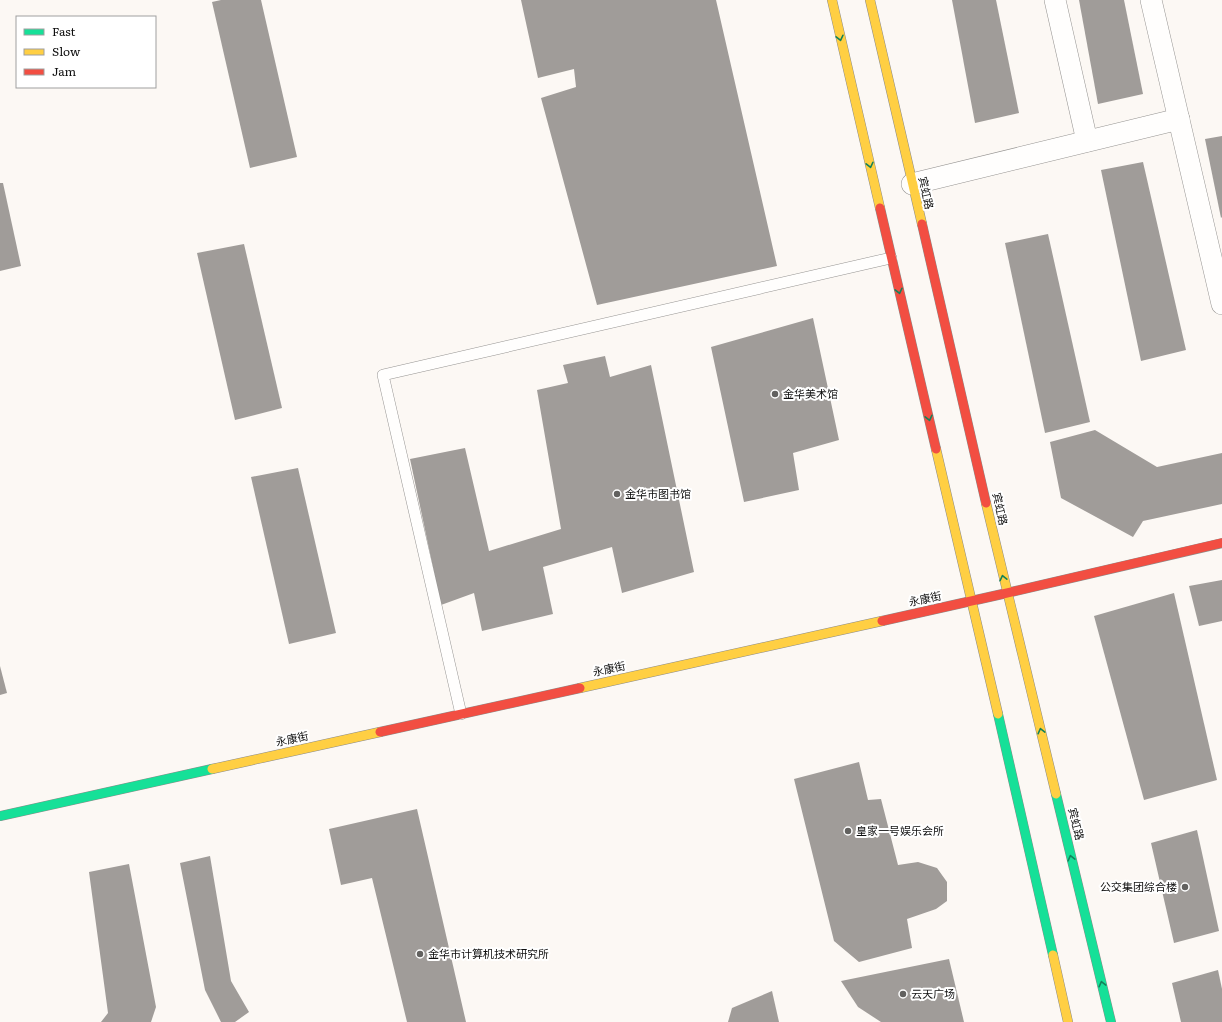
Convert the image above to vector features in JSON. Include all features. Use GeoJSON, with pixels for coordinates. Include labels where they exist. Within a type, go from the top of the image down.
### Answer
{"type":"FeatureCollection","features":[{"type":"Feature","properties":{"kind":"main road"},"geometry":{"type":"LineString","coordinates":[[832,0],[1068,1022]]}},
{"type":"Feature","properties":{"kind":"main road","name":"宾虹路"},"geometry":{"type":"LineString","coordinates":[[870,0],[1007,593],[1111,1022]]}},
{"type":"Feature","properties":{"kind":"main road","name":"永康街"},"geometry":{"type":"LineString","coordinates":[[0,816],[972,601],[1222,543]]}},
{"type":"Feature","properties":{"kind":"street"},"geometry":{"type":"LineString","coordinates":[[1055,0],[1086,141]]}},
{"type":"Feature","properties":{"kind":"street"},"geometry":{"type":"LineString","coordinates":[[1151,0],[1222,304]]}},
{"type":"Feature","properties":{"kind":"street"},"geometry":{"type":"LineString","coordinates":[[912,184],[1179,118]]}},
{"type":"Feature","properties":{"kind":"lane"},"geometry":{"type":"LineString","coordinates":[[461,714],[383,375],[891,258]]}},
{"type":"Feature","properties":{"kind":"building"},"geometry":{"type":"Polygon","coordinates":[[[221,0],[261,0],[297,157],[250,168],[212,2],[221,0]]]}},
{"type":"Feature","properties":{"kind":"building"},"geometry":{"type":"Polygon","coordinates":[[[521,0],[716,0],[777,266],[597,305],[541,98],[576,87],[574,69],[538,78],[521,0]]]}},
{"type":"Feature","properties":{"kind":"building"},"geometry":{"type":"Polygon","coordinates":[[[952,0],[996,0],[1019,113],[975,123],[952,0]]]}},
{"type":"Feature","properties":{"kind":"building"},"geometry":{"type":"Polygon","coordinates":[[[1079,0],[1124,0],[1143,94],[1098,104],[1079,0]]]}},
{"type":"Feature","properties":{"kind":"building"},"geometry":{"type":"Polygon","coordinates":[[[1222,136],[1222,217],[1221,218],[1205,139],[1222,136]]]}},
{"type":"Feature","properties":{"kind":"building"},"geometry":{"type":"Polygon","coordinates":[[[1143,162],[1186,350],[1141,361],[1101,170],[1143,162]]]}},
{"type":"Feature","properties":{"kind":"building"},"geometry":{"type":"Polygon","coordinates":[[[0,183],[3,183],[21,266],[0,271],[0,183]]]}},
{"type":"Feature","properties":{"kind":"building"},"geometry":{"type":"Polygon","coordinates":[[[1048,234],[1090,422],[1045,433],[1005,243],[1048,234]]]}},
{"type":"Feature","properties":{"kind":"building"},"geometry":{"type":"Polygon","coordinates":[[[244,244],[282,408],[235,420],[197,253],[244,244]]]}},
{"type":"Feature","properties":{"kind":"building","name":"金华美术馆"},"geometry":{"type":"Polygon","coordinates":[[[813,318],[839,440],[793,453],[799,490],[744,502],[711,347],[813,318]]]}},
{"type":"Feature","properties":{"kind":"building","name":"金华市图书馆"},"geometry":{"type":"Polygon","coordinates":[[[605,356],[610,377],[651,365],[694,572],[622,593],[612,547],[543,567],[553,614],[482,631],[474,593],[441,605],[410,459],[465,448],[489,551],[561,529],[537,390],[568,383],[563,365],[605,356]]]}},
{"type":"Feature","properties":{"kind":"building"},"geometry":{"type":"Polygon","coordinates":[[[1095,430],[1157,467],[1222,453],[1222,504],[1143,521],[1133,537],[1061,498],[1050,442],[1095,430]]]}},
{"type":"Feature","properties":{"kind":"building"},"geometry":{"type":"Polygon","coordinates":[[[298,468],[336,633],[289,644],[251,477],[298,468]]]}},
{"type":"Feature","properties":{"kind":"building"},"geometry":{"type":"Polygon","coordinates":[[[1222,580],[1222,621],[1199,626],[1189,586],[1222,580]]]}},
{"type":"Feature","properties":{"kind":"building"},"geometry":{"type":"Polygon","coordinates":[[[1174,593],[1217,780],[1144,800],[1094,616],[1174,593]]]}},
{"type":"Feature","properties":{"kind":"building"},"geometry":{"type":"Polygon","coordinates":[[[0,666],[7,693],[0,695],[0,666]]]}},
{"type":"Feature","properties":{"kind":"building","name":"皇家一号娱乐会所"},"geometry":{"type":"Polygon","coordinates":[[[859,762],[868,800],[881,799],[898,865],[918,862],[937,868],[947,882],[947,901],[936,909],[907,919],[912,948],[859,962],[834,941],[794,779],[859,762]]]}},
{"type":"Feature","properties":{"kind":"building","name":"金华市计算机技术研究所"},"geometry":{"type":"Polygon","coordinates":[[[417,809],[466,1022],[407,1022],[372,878],[341,885],[329,829],[417,809]]]}},
{"type":"Feature","properties":{"kind":"building","name":"公交集团综合楼"},"geometry":{"type":"Polygon","coordinates":[[[1197,830],[1219,931],[1174,943],[1151,843],[1197,830]]]}},
{"type":"Feature","properties":{"kind":"building"},"geometry":{"type":"Polygon","coordinates":[[[210,856],[231,981],[249,1012],[235,1022],[221,1022],[205,990],[180,863],[210,856]]]}},
{"type":"Feature","properties":{"kind":"building"},"geometry":{"type":"Polygon","coordinates":[[[129,864],[156,1007],[151,1022],[101,1022],[108,1013],[89,872],[129,864]]]}},
{"type":"Feature","properties":{"kind":"building","name":"云天广场"},"geometry":{"type":"Polygon","coordinates":[[[949,959],[964,1022],[881,1022],[858,1007],[841,981],[949,959]]]}},
{"type":"Feature","properties":{"kind":"building"},"geometry":{"type":"Polygon","coordinates":[[[1218,970],[1222,989],[1222,1022],[1181,1022],[1172,983],[1218,970]]]}},
{"type":"Feature","properties":{"kind":"building"},"geometry":{"type":"Polygon","coordinates":[[[772,991],[779,1022],[728,1022],[732,1008],[772,991]]]}},
{"type":"Feature","properties":{"kind":"traffic: fast"},"geometry":{"type":"LineString","coordinates":[[998,714],[1053,955]]}},
{"type":"Feature","properties":{"kind":"traffic: fast"},"geometry":{"type":"LineString","coordinates":[[0,816],[212,769]]}},
{"type":"Feature","properties":{"kind":"traffic: fast"},"geometry":{"type":"LineString","coordinates":[[1056,794],[1111,1022]]}},
{"type":"Feature","properties":{"kind":"traffic: slow"},"geometry":{"type":"LineString","coordinates":[[832,0],[880,208]]}},
{"type":"Feature","properties":{"kind":"traffic: slow"},"geometry":{"type":"LineString","coordinates":[[870,0],[922,224]]}},
{"type":"Feature","properties":{"kind":"traffic: slow"},"geometry":{"type":"LineString","coordinates":[[936,449],[998,714]]}},
{"type":"Feature","properties":{"kind":"traffic: slow"},"geometry":{"type":"LineString","coordinates":[[986,503],[1056,794]]}},
{"type":"Feature","properties":{"kind":"traffic: slow"},"geometry":{"type":"LineString","coordinates":[[580,688],[882,621]]}},
{"type":"Feature","properties":{"kind":"traffic: slow"},"geometry":{"type":"LineString","coordinates":[[212,769],[380,732]]}},
{"type":"Feature","properties":{"kind":"traffic: slow"},"geometry":{"type":"LineString","coordinates":[[1053,955],[1068,1022]]}},
{"type":"Feature","properties":{"kind":"traffic: jam"},"geometry":{"type":"LineString","coordinates":[[880,208],[936,449]]}},
{"type":"Feature","properties":{"kind":"traffic: jam"},"geometry":{"type":"LineString","coordinates":[[922,224],[986,503]]}},
{"type":"Feature","properties":{"kind":"traffic: jam"},"geometry":{"type":"LineString","coordinates":[[882,621],[1222,543]]}},
{"type":"Feature","properties":{"kind":"traffic: jam"},"geometry":{"type":"LineString","coordinates":[[380,732],[580,688]]}},
{"type":"Feature","properties":{"kind":"place","name":"金华美术馆"},"geometry":{"type":"Point","coordinates":[775,394]}},
{"type":"Feature","properties":{"kind":"place","name":"金华市图书馆"},"geometry":{"type":"Point","coordinates":[617,494]}},
{"type":"Feature","properties":{"kind":"place","name":"皇家一号娱乐会所"},"geometry":{"type":"Point","coordinates":[848,831]}},
{"type":"Feature","properties":{"kind":"place","name":"公交集团综合楼"},"geometry":{"type":"Point","coordinates":[1185,887]}},
{"type":"Feature","properties":{"kind":"place","name":"金华市计算机技术研究所"},"geometry":{"type":"Point","coordinates":[420,954]}},
{"type":"Feature","properties":{"kind":"place","name":"云天广场"},"geometry":{"type":"Point","coordinates":[903,994]}}]}
